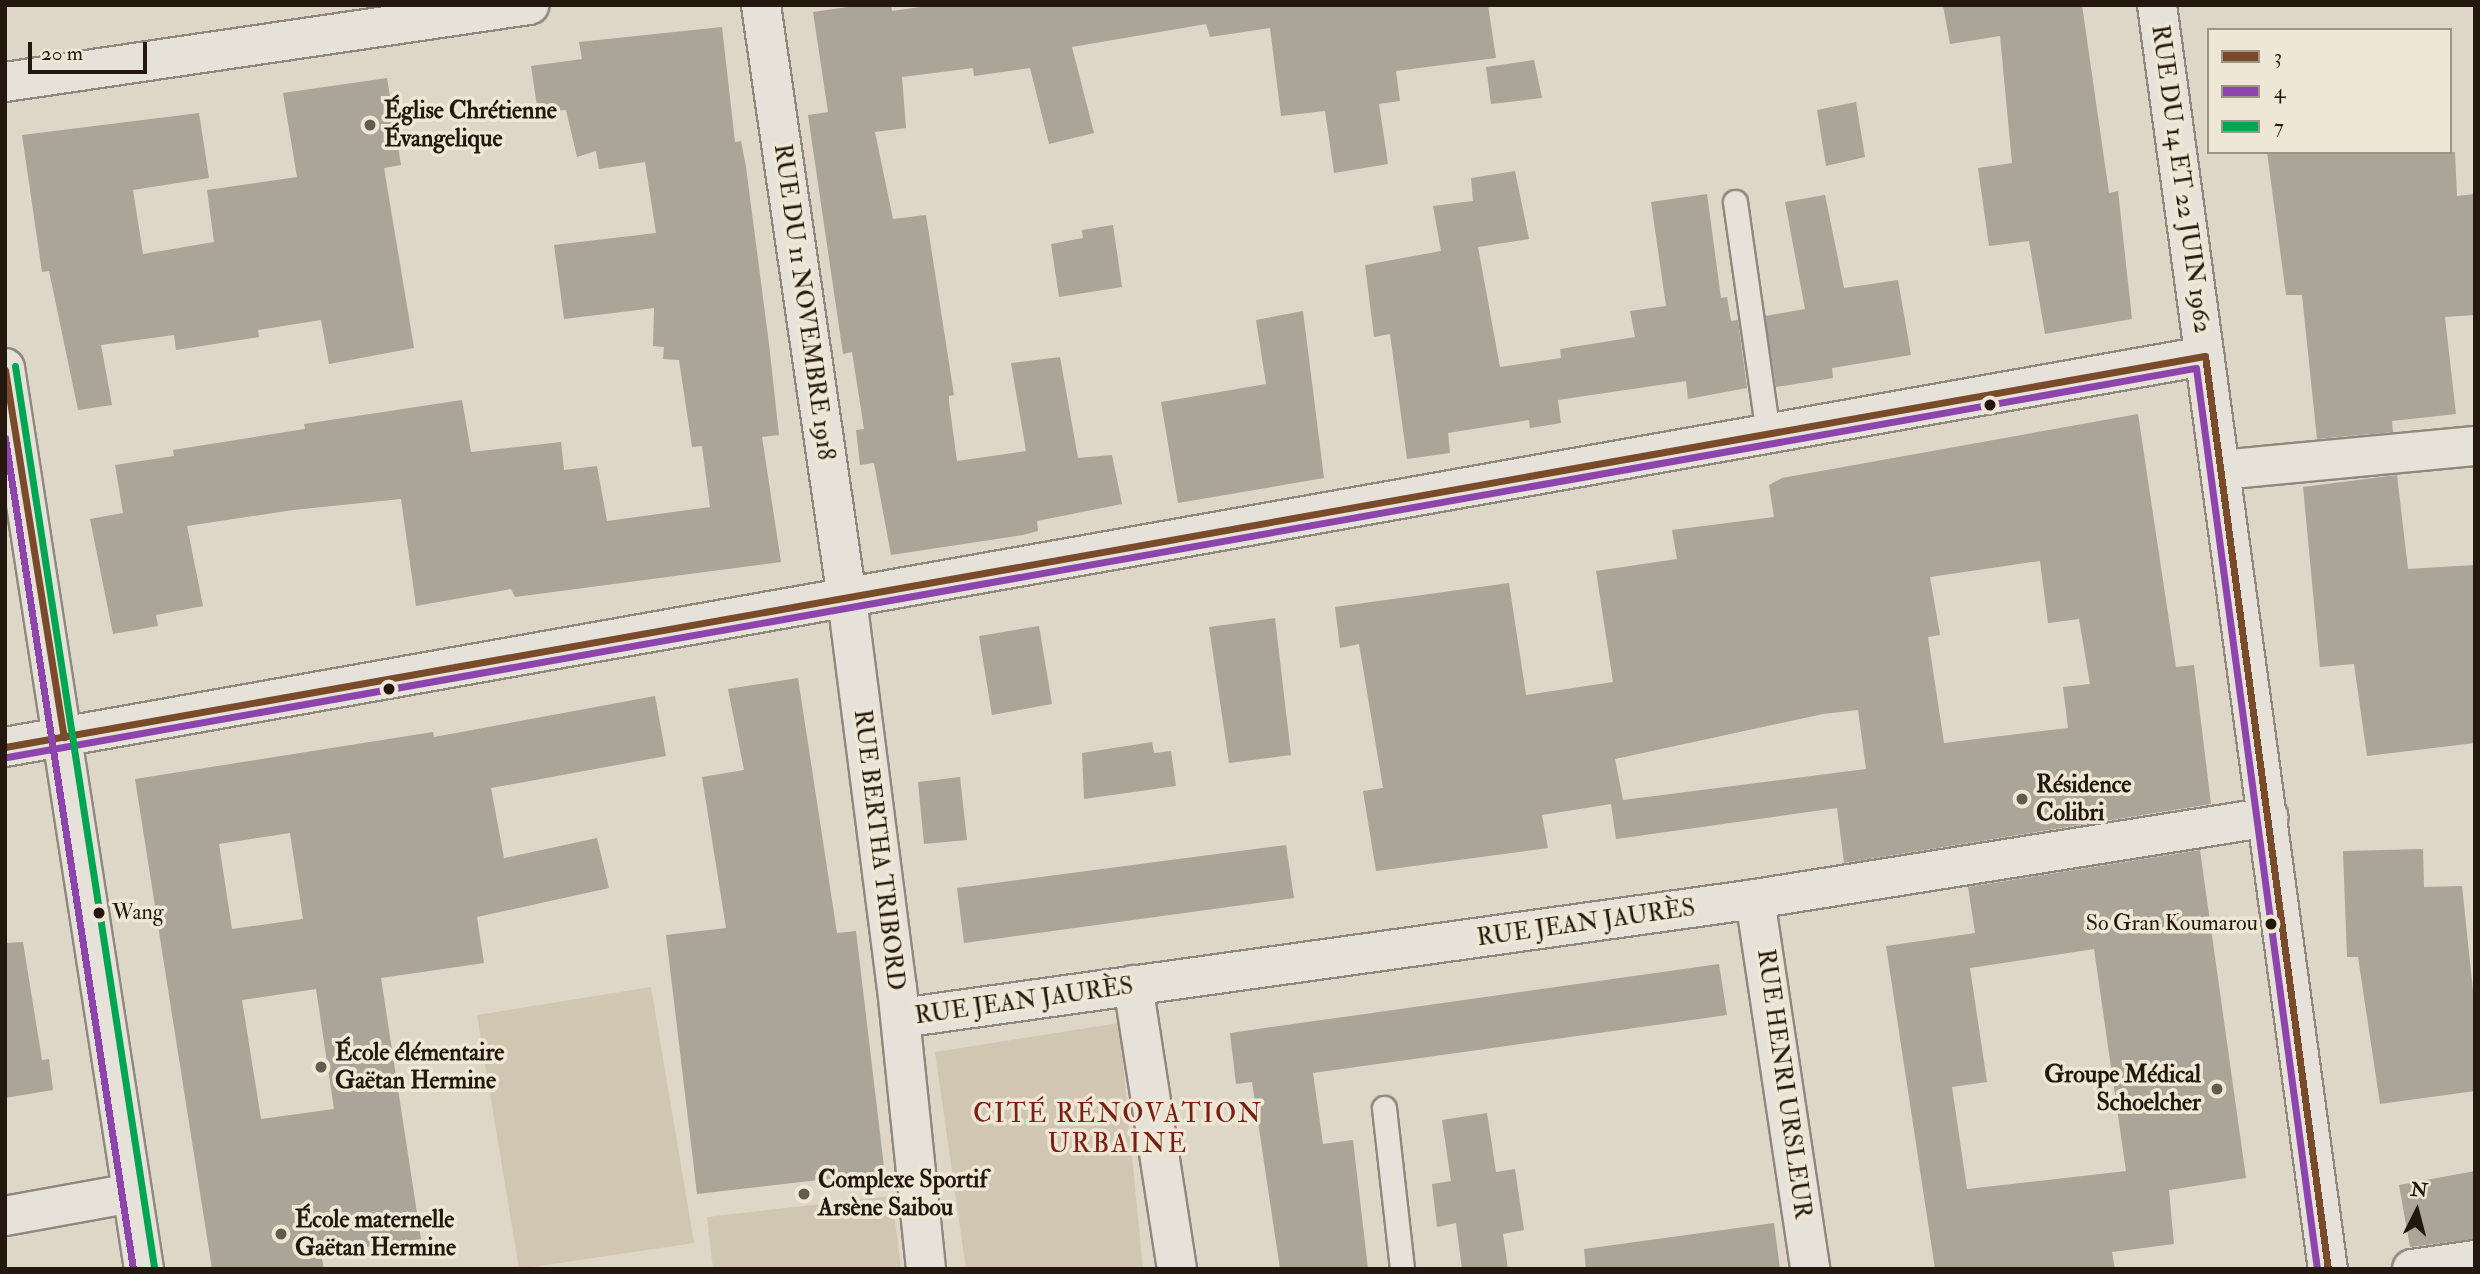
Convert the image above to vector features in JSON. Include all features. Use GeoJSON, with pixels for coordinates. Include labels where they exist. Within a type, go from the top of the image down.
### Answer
{"type":"FeatureCollection","features":[{"type":"Feature","properties":{"kind":"street"},"geometry":{"type":"LineString","coordinates":[[5,82],[529,5]]}},
{"type":"Feature","properties":{"kind":"street","name":"RUE DU 11 NOVEMBRE 1918"},"geometry":{"type":"LineString","coordinates":[[761,5],[847,599]]}},
{"type":"Feature","properties":{"kind":"street","name":"RUE DU 14 ET 22 JUIN 1962"},"geometry":{"type":"LineString","coordinates":[[2157,5],[2269,817],[2328,1269]]}},
{"type":"Feature","properties":{"kind":"street"},"geometry":{"type":"LineString","coordinates":[[5,747],[2205,356]]}},
{"type":"Feature","properties":{"kind":"street"},"geometry":{"type":"LineString","coordinates":[[5,368],[144,1269]]}},
{"type":"Feature","properties":{"kind":"street"},"geometry":{"type":"LineString","coordinates":[[2221,470],[2475,446]]}},
{"type":"Feature","properties":{"kind":"street","name":"RUE BERTHA TRIBORD"},"geometry":{"type":"LineString","coordinates":[[847,599],[901,1018],[926,1269]]}},
{"type":"Feature","properties":{"kind":"street","name":"RUE JEAN JAURÈS"},"geometry":{"type":"LineString","coordinates":[[901,1018],[1755,899],[2269,817]]}},
{"type":"Feature","properties":{"kind":"street","name":"RUE HENRI URSLEUR"},"geometry":{"type":"LineString","coordinates":[[1755,899],[1810,1269]]}},
{"type":"Feature","properties":{"kind":"street"},"geometry":{"type":"LineString","coordinates":[[1133,985],[1177,1269]]}},
{"type":"Feature","properties":{"kind":"street"},"geometry":{"type":"LineString","coordinates":[[5,1216],[132,1193]]}},
{"type":"Feature","properties":{"kind":"street"},"geometry":{"type":"LineString","coordinates":[[2412,1269],[2475,1260]]}},
{"type":"Feature","properties":{"kind":"lane"},"geometry":{"type":"LineString","coordinates":[[1735,202],[1768,433]]}},
{"type":"Feature","properties":{"kind":"lane"},"geometry":{"type":"LineString","coordinates":[[1384,1108],[1402,1269]]}},
{"type":"Feature","properties":{"kind":"shaded area"},"geometry":{"type":"Polygon","coordinates":[[[651,987],[694,1243],[519,1269],[477,1015],[651,987]]]}},
{"type":"Feature","properties":{"kind":"shaded area"},"geometry":{"type":"Polygon","coordinates":[[[1119,1023],[1143,1269],[966,1269],[935,1052],[1119,1023]]]}},
{"type":"Feature","properties":{"kind":"shaded area"},"geometry":{"type":"Polygon","coordinates":[[[892,1196],[901,1269],[713,1269],[707,1217],[892,1196]]]}},
{"type":"Feature","properties":{"kind":"building"},"geometry":{"type":"Polygon","coordinates":[[[862,5],[891,5],[892,11],[935,5],[1488,5],[1496,58],[1396,71],[1400,101],[1379,104],[1388,164],[1334,173],[1325,111],[1281,116],[1270,28],[1210,37],[1206,24],[1072,47],[1094,133],[1049,144],[1030,68],[974,76],[973,68],[902,77],[906,128],[875,132],[893,219],[926,215],[954,395],[949,396],[949,402],[957,461],[1026,451],[1011,363],[1060,357],[1078,458],[1112,455],[1122,504],[1037,521],[1038,531],[1023,535],[891,555],[874,463],[860,465],[856,430],[864,429],[852,352],[843,354],[808,115],[828,112],[813,12],[862,5]]]}},
{"type":"Feature","properties":{"kind":"building"},"geometry":{"type":"Polygon","coordinates":[[[1943,5],[2082,5],[2109,193],[2118,191],[2132,319],[2045,334],[2029,241],[1989,246],[1978,168],[2012,163],[2000,36],[1950,44],[1943,5]]]}},
{"type":"Feature","properties":{"kind":"building"},"geometry":{"type":"Polygon","coordinates":[[[722,27],[735,142],[741,141],[746,167],[769,344],[779,435],[762,437],[781,562],[515,597],[511,589],[416,606],[401,499],[293,510],[187,526],[203,606],[156,615],[158,626],[113,634],[90,519],[123,513],[115,465],[174,456],[173,450],[305,429],[304,424],[462,400],[471,452],[561,442],[564,470],[597,466],[607,521],[710,507],[702,446],[692,447],[679,360],[663,359],[664,347],[653,346],[654,308],[564,319],[554,245],[656,233],[645,162],[599,169],[596,151],[577,157],[566,110],[538,113],[531,66],[582,59],[579,42],[722,27]]]}},
{"type":"Feature","properties":{"kind":"building"},"geometry":{"type":"Polygon","coordinates":[[[1534,60],[1542,98],[1491,104],[1486,67],[1534,60]]]}},
{"type":"Feature","properties":{"kind":"building"},"geometry":{"type":"Polygon","coordinates":[[[387,78],[401,165],[384,168],[414,348],[329,364],[321,320],[258,330],[259,337],[176,350],[174,335],[101,345],[112,405],[78,410],[49,271],[42,272],[22,135],[199,113],[209,178],[133,190],[143,254],[214,242],[207,190],[297,177],[283,93],[387,78]]]}},
{"type":"Feature","properties":{"kind":"building"},"geometry":{"type":"Polygon","coordinates":[[[1856,102],[1865,157],[1826,166],[1817,110],[1856,102]]]}},
{"type":"Feature","properties":{"kind":"building"},"geometry":{"type":"Polygon","coordinates":[[[2455,152],[2457,196],[2475,194],[2475,315],[2445,317],[2456,414],[2392,421],[2393,432],[2317,439],[2302,295],[2286,295],[2267,154],[2455,152]]]}},
{"type":"Feature","properties":{"kind":"building"},"geometry":{"type":"Polygon","coordinates":[[[1515,171],[1529,239],[1478,247],[1500,367],[1561,358],[1560,349],[1635,337],[1630,311],[1666,306],[1651,202],[1707,194],[1721,298],[1727,297],[1731,321],[1738,320],[1747,388],[1688,399],[1686,381],[1558,400],[1561,423],[1530,428],[1529,420],[1448,433],[1450,453],[1407,459],[1390,334],[1374,337],[1365,265],[1441,251],[1433,206],[1473,201],[1471,178],[1515,171]]]}},
{"type":"Feature","properties":{"kind":"building"},"geometry":{"type":"Polygon","coordinates":[[[1825,195],[1844,288],[1898,280],[1911,355],[1832,368],[1833,378],[1776,387],[1765,316],[1805,309],[1785,202],[1825,195]]]}},
{"type":"Feature","properties":{"kind":"building"},"geometry":{"type":"Polygon","coordinates":[[[1113,225],[1122,287],[1059,297],[1051,244],[1083,238],[1082,230],[1113,225]]]}},
{"type":"Feature","properties":{"kind":"building"},"geometry":{"type":"Polygon","coordinates":[[[1303,311],[1324,478],[1178,503],[1161,402],[1266,384],[1256,320],[1303,311]]]}},
{"type":"Feature","properties":{"kind":"building"},"geometry":{"type":"Polygon","coordinates":[[[2138,414],[2176,667],[2194,665],[2211,804],[1844,863],[1837,808],[1616,839],[1611,804],[1542,815],[1548,848],[1376,871],[1363,791],[1383,788],[1359,644],[1340,648],[1335,607],[1509,583],[1526,695],[1613,682],[1596,571],[1677,559],[1672,530],[1774,517],[1769,485],[1782,478],[2138,414]],[[2040,561],[1930,577],[1940,635],[1928,637],[1944,743],[2068,728],[2063,687],[2090,684],[2079,619],[2048,623],[2040,561]],[[1858,710],[1823,714],[1615,759],[1623,800],[1866,769],[1858,710]]]}},
{"type":"Feature","properties":{"kind":"building"},"geometry":{"type":"Polygon","coordinates":[[[2397,475],[2408,569],[2475,565],[2475,743],[2367,756],[2354,664],[2320,667],[2303,487],[2397,475]]]}},
{"type":"Feature","properties":{"kind":"building"},"geometry":{"type":"Polygon","coordinates":[[[1275,618],[1291,755],[1229,763],[1209,627],[1275,618]]]}},
{"type":"Feature","properties":{"kind":"building"},"geometry":{"type":"Polygon","coordinates":[[[1039,626],[1052,704],[992,715],[979,636],[1039,626]]]}},
{"type":"Feature","properties":{"kind":"building"},"geometry":{"type":"Polygon","coordinates":[[[798,678],[837,933],[856,931],[886,1184],[846,1188],[845,1177],[697,1194],[666,935],[726,928],[702,777],[744,770],[728,689],[798,678]]]}},
{"type":"Feature","properties":{"kind":"building","name":"École élémentaire Gaëtan Hermine"},"geometry":{"type":"Polygon","coordinates":[[[655,696],[666,756],[491,788],[504,858],[597,838],[609,888],[477,917],[484,963],[381,978],[421,1239],[321,1254],[324,1269],[212,1269],[135,779],[433,732],[434,737],[655,696]],[[290,833],[219,844],[232,929],[303,919],[290,833]],[[316,989],[242,1000],[261,1119],[334,1109],[316,989]]]}},
{"type":"Feature","properties":{"kind":"building"},"geometry":{"type":"Polygon","coordinates":[[[1152,742],[1154,753],[1171,751],[1176,786],[1084,799],[1082,753],[1152,742]]]}},
{"type":"Feature","properties":{"kind":"building"},"geometry":{"type":"Polygon","coordinates":[[[960,777],[967,840],[924,844],[918,782],[960,777]]]}},
{"type":"Feature","properties":{"kind":"building"},"geometry":{"type":"Polygon","coordinates":[[[1286,845],[1294,898],[964,943],[957,888],[1286,845]]]}},
{"type":"Feature","properties":{"kind":"building"},"geometry":{"type":"Polygon","coordinates":[[[2423,849],[2424,887],[2462,886],[2475,1010],[2475,1091],[2380,1104],[2358,957],[2347,957],[2343,851],[2423,849]]]}},
{"type":"Feature","properties":{"kind":"building"},"geometry":{"type":"Polygon","coordinates":[[[2200,850],[2246,1178],[2169,1190],[2174,1244],[2112,1252],[2115,1269],[1935,1269],[1886,946],[1975,933],[1968,887],[2200,850]],[[2094,949],[1970,968],[1987,1082],[1952,1087],[1967,1189],[2126,1171],[2094,949]]]}},
{"type":"Feature","properties":{"kind":"building"},"geometry":{"type":"Polygon","coordinates":[[[23,942],[42,1060],[49,1059],[53,1090],[5,1098],[5,943],[23,942]]]}},
{"type":"Feature","properties":{"kind":"building"},"geometry":{"type":"Polygon","coordinates":[[[1719,964],[1727,1015],[1313,1073],[1323,1144],[1353,1140],[1368,1269],[1280,1269],[1252,1082],[1236,1084],[1230,1033],[1719,964]]]}},
{"type":"Feature","properties":{"kind":"building"},"geometry":{"type":"Polygon","coordinates":[[[1487,1113],[1496,1172],[1515,1169],[1524,1230],[1503,1234],[1508,1269],[1462,1269],[1456,1223],[1437,1227],[1432,1184],[1451,1181],[1442,1120],[1487,1113]]]}},
{"type":"Feature","properties":{"kind":"building"},"geometry":{"type":"Polygon","coordinates":[[[2475,1171],[2475,1239],[2410,1247],[2399,1185],[2475,1171]]]}},
{"type":"Feature","properties":{"kind":"building"},"geometry":{"type":"Polygon","coordinates":[[[1774,1223],[1780,1269],[1586,1269],[1584,1249],[1774,1223]]]}},
{"type":"Feature","properties":{"kind":"transit line","name":"3"},"geometry":{"type":"LineString","coordinates":[[2205,356],[2328,1269]]}},
{"type":"Feature","properties":{"kind":"transit line","name":"3"},"geometry":{"type":"LineString","coordinates":[[5,747],[2205,356]]}},
{"type":"Feature","properties":{"kind":"transit line","name":"7"},"geometry":{"type":"LineString","coordinates":[[15,366],[154,1267]]}},
{"type":"Feature","properties":{"kind":"transit line","name":"4"},"geometry":{"type":"LineString","coordinates":[[7,757],[2196,368],[2317,1269]]}},
{"type":"Feature","properties":{"kind":"transit line","name":"3"},"geometry":{"type":"LineString","coordinates":[[5,370],[64,737]]}},
{"type":"Feature","properties":{"kind":"transit line","name":"4"},"geometry":{"type":"LineString","coordinates":[[5,438],[133,1269]]}},
{"type":"Feature","properties":{"kind":"place","name":"Église Chrétienne Évangelique"},"geometry":{"type":"Point","coordinates":[370,125]}},
{"type":"Feature","properties":{"kind":"place","name":"Résidence Colibri"},"geometry":{"type":"Point","coordinates":[2022,799]}},
{"type":"Feature","properties":{"kind":"place","name":"Wang"},"geometry":{"type":"Point","coordinates":[99,913]}},
{"type":"Feature","properties":{"kind":"place","name":"So Gran Koumarou"},"geometry":{"type":"Point","coordinates":[2271,924]}},
{"type":"Feature","properties":{"kind":"place","name":"École élémentaire Gaëtan Hermine"},"geometry":{"type":"Point","coordinates":[321,1067]}},
{"type":"Feature","properties":{"kind":"place","name":"Groupe Médical Schoelcher"},"geometry":{"type":"Point","coordinates":[2217,1089]}},
{"type":"Feature","properties":{"kind":"place","name":"Complexe Sportif Arsène Saibou"},"geometry":{"type":"Point","coordinates":[804,1194]}},
{"type":"Feature","properties":{"kind":"place","name":"École maternelle Gaëtan Hermine"},"geometry":{"type":"Point","coordinates":[281,1234]}},
{"type":"Feature","properties":{"kind":"district","name":"CITÉ RÉNOVATION URBAINE"},"geometry":{"type":"Point","coordinates":[1118,1130]}}]}
